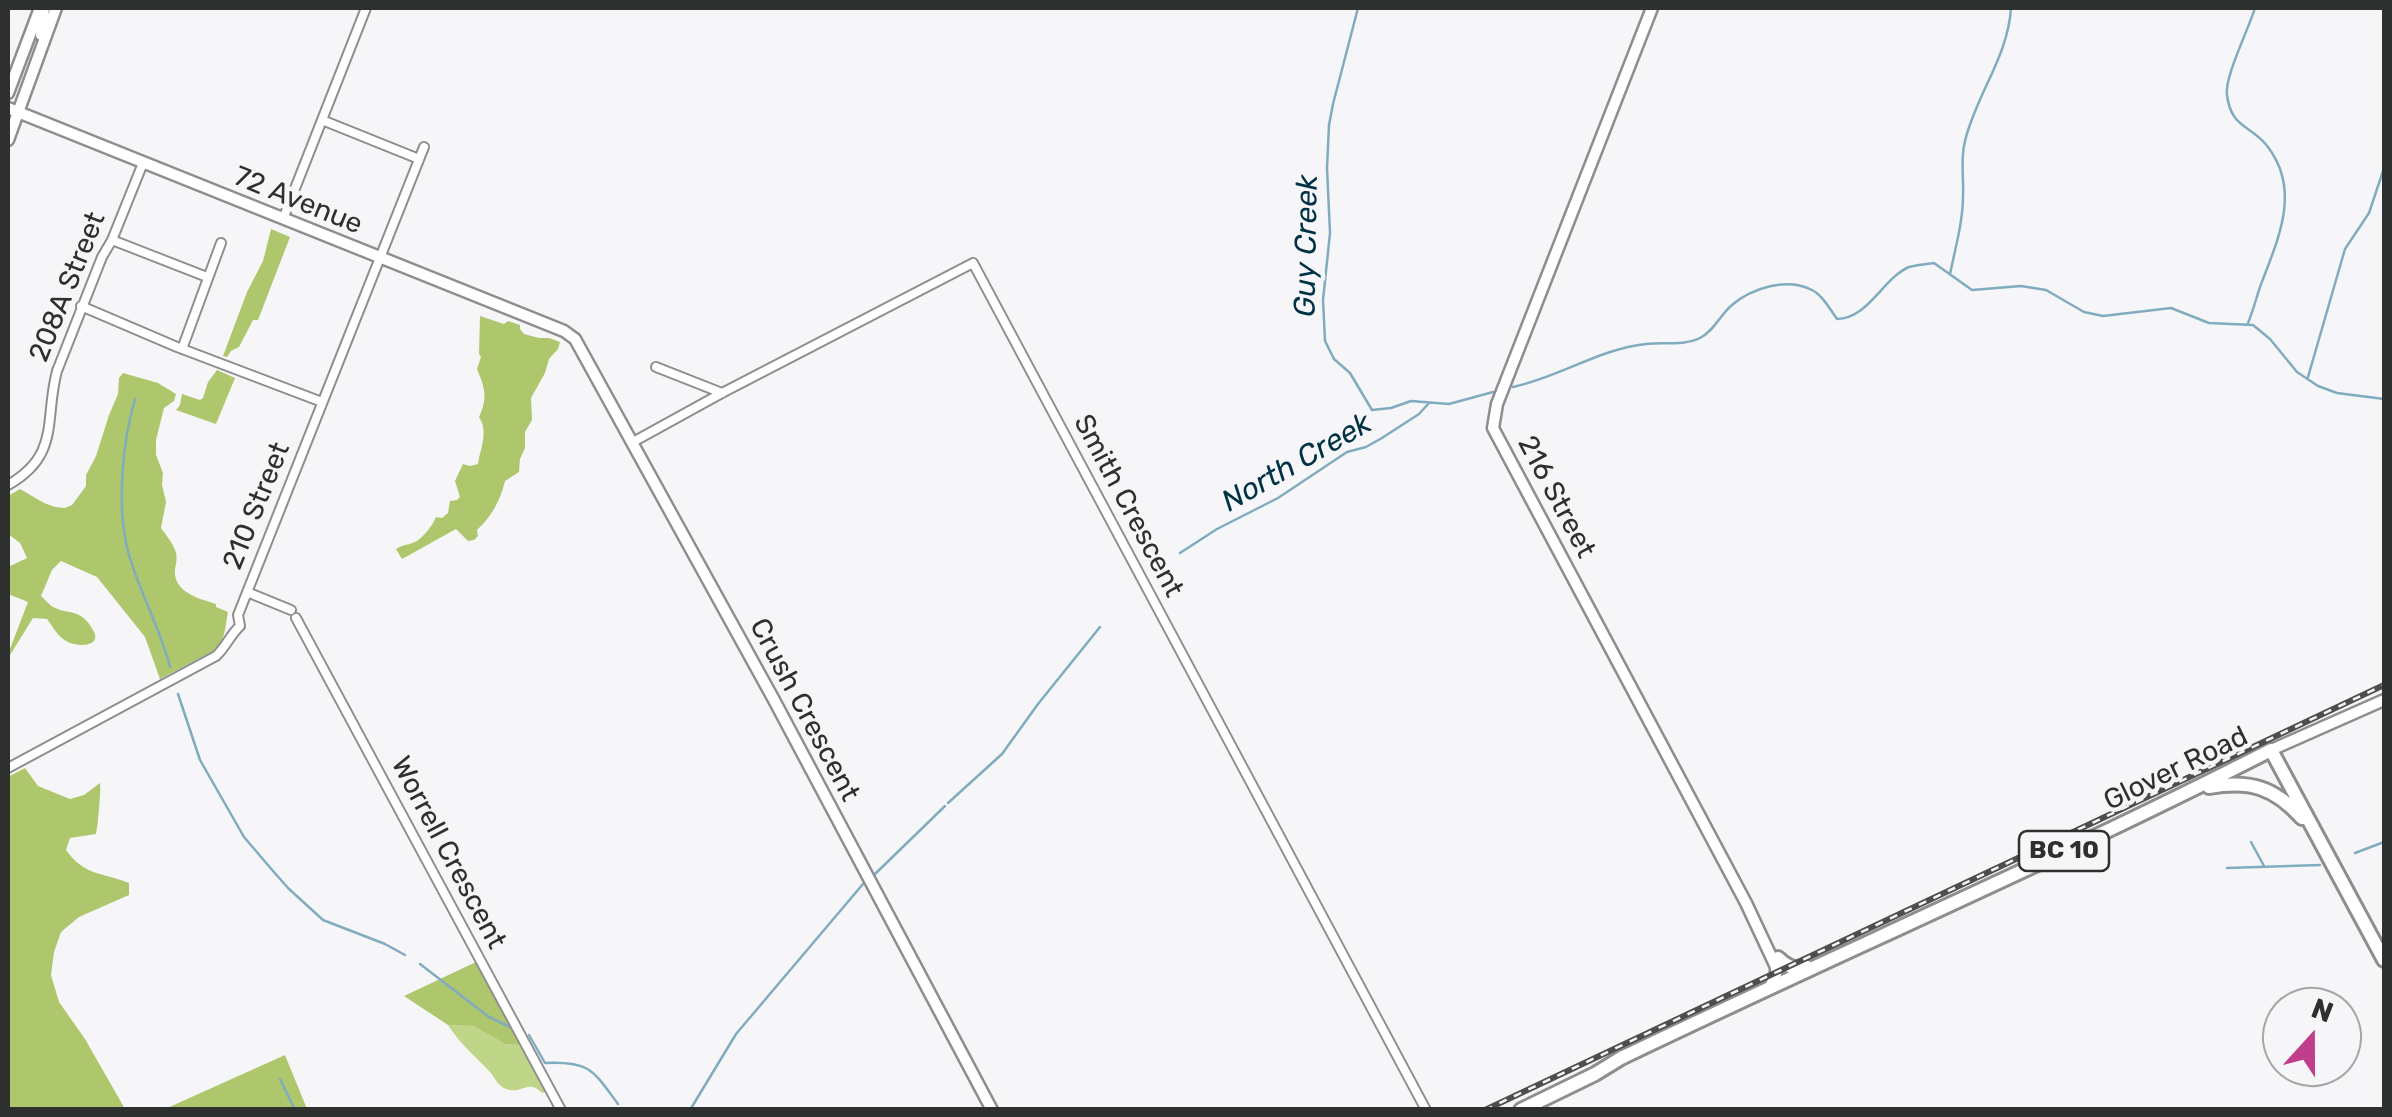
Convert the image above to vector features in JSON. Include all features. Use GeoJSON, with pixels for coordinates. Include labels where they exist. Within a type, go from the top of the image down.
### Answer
{"type":"FeatureCollection","features":[{"type":"Feature","properties":{"kind":"highway","name":"Glover Road"},"geometry":{"type":"LineString","coordinates":[[1521,1110],[1636,1059],[1833,958],[2192,791],[2271,750]]}},
{"type":"Feature","properties":{"kind":"highway"},"geometry":{"type":"LineString","coordinates":[[2271,750],[2384,960]]}},
{"type":"Feature","properties":{"kind":"highway"},"geometry":{"type":"LineString","coordinates":[[2192,791],[2236,784],[2269,790],[2290,805],[2321,842]]}},
{"type":"Feature","properties":{"kind":"highway","name":"Glover Road"},"geometry":{"type":"LineString","coordinates":[[1776,987],[1842,962],[1937,912]]}},
{"type":"Feature","properties":{"kind":"highway"},"geometry":{"type":"LineString","coordinates":[[1778,958],[1786,966],[1803,968],[1833,958]]}},
{"type":"Feature","properties":{"kind":"main road"},"geometry":{"type":"LineString","coordinates":[[8,93],[42,8]]}},
{"type":"Feature","properties":{"kind":"main road"},"geometry":{"type":"LineString","coordinates":[[8,140],[13,110],[39,42],[42,8]]}},
{"type":"Feature","properties":{"kind":"main road"},"geometry":{"type":"LineString","coordinates":[[13,110],[56,8]]}},
{"type":"Feature","properties":{"kind":"main road","name":"216 Street"},"geometry":{"type":"LineString","coordinates":[[1652,8],[1497,404],[1493,428],[1746,903],[1776,967],[1776,987]]}},
{"type":"Feature","properties":{"kind":"main road","name":"72 Avenue"},"geometry":{"type":"LineString","coordinates":[[13,110],[572,336]]}},
{"type":"Feature","properties":{"kind":"main road","name":"Crush Crescent"},"geometry":{"type":"LineString","coordinates":[[572,336],[774,700],[992,1110]]}},
{"type":"Feature","properties":{"kind":"main road","name":"Glover Road"},"geometry":{"type":"LineString","coordinates":[[2271,750],[2384,700]]}},
{"type":"Feature","properties":{"kind":"main road"},"geometry":{"type":"LineString","coordinates":[[1746,903],[1784,970],[1776,987]]}},
{"type":"Feature","properties":{"kind":"street"},"geometry":{"type":"LineString","coordinates":[[283,219],[366,8]]}},
{"type":"Feature","properties":{"kind":"street"},"geometry":{"type":"LineString","coordinates":[[322,120],[419,159]]}},
{"type":"Feature","properties":{"kind":"street","name":"210 Street"},"geometry":{"type":"LineString","coordinates":[[8,768],[216,656],[240,626],[238,615],[424,147]]}},
{"type":"Feature","properties":{"kind":"street","name":"208A Street"},"geometry":{"type":"LineString","coordinates":[[12,482],[43,450],[50,432],[52,386],[81,306],[143,163]]}},
{"type":"Feature","properties":{"kind":"street"},"geometry":{"type":"LineString","coordinates":[[112,240],[207,277]]}},
{"type":"Feature","properties":{"kind":"street"},"geometry":{"type":"LineString","coordinates":[[182,348],[221,243]]}},
{"type":"Feature","properties":{"kind":"street","name":"Smith Crescent"},"geometry":{"type":"LineString","coordinates":[[633,442],[973,263],[1426,1110]]}},
{"type":"Feature","properties":{"kind":"street"},"geometry":{"type":"LineString","coordinates":[[81,306],[322,402]]}},
{"type":"Feature","properties":{"kind":"street"},"geometry":{"type":"LineString","coordinates":[[656,367],[722,393]]}},
{"type":"Feature","properties":{"kind":"street","name":"Worrell Crescent"},"geometry":{"type":"LineString","coordinates":[[247,592],[294,614],[561,1110]]}},
{"type":"Feature","properties":{"kind":"green space"},"geometry":{"type":"Polygon","coordinates":[[[271,229],[290,237],[258,320],[253,320],[239,347],[223,356],[263,261],[271,229]]]}},
{"type":"Feature","properties":{"kind":"green space"},"geometry":{"type":"Polygon","coordinates":[[[480,316],[504,324],[508,321],[520,325],[524,334],[560,342],[531,398],[532,420],[525,432],[519,472],[505,481],[495,508],[474,540],[468,541],[456,529],[402,559],[396,549],[420,539],[436,517],[448,513],[450,501],[460,497],[455,481],[463,464],[478,464],[484,435],[479,417],[484,388],[477,369],[481,357],[480,316]]]}},
{"type":"Feature","properties":{"kind":"green space"},"geometry":{"type":"Polygon","coordinates":[[[217,370],[235,378],[216,424],[176,410],[182,394],[203,398],[217,370]]]}},
{"type":"Feature","properties":{"kind":"green space"},"geometry":{"type":"Polygon","coordinates":[[[123,373],[158,383],[176,394],[174,401],[164,408],[156,440],[166,502],[161,528],[175,550],[175,575],[181,587],[228,612],[223,637],[215,650],[160,679],[145,637],[97,577],[61,561],[52,570],[41,596],[53,607],[84,618],[95,640],[72,644],[47,619],[33,618],[8,654],[28,602],[8,594],[8,567],[27,558],[20,543],[8,534],[8,496],[20,489],[55,507],[72,505],[86,486],[86,475],[123,373]]]}},
{"type":"Feature","properties":{"kind":"green space"},"geometry":{"type":"Polygon","coordinates":[[[25,768],[38,786],[70,799],[84,795],[100,783],[96,834],[70,838],[66,850],[87,869],[129,883],[129,895],[79,917],[61,932],[51,975],[59,1002],[125,1109],[8,1109],[8,777],[25,768]]]}},
{"type":"Feature","properties":{"kind":"green space"},"geometry":{"type":"Polygon","coordinates":[[[476,962],[520,1045],[505,1044],[473,1026],[448,1025],[404,996],[476,962]]]}},
{"type":"Feature","properties":{"kind":"green space"},"geometry":{"type":"Polygon","coordinates":[[[448,1025],[473,1026],[505,1044],[520,1045],[546,1092],[533,1087],[503,1088],[448,1025]]]}},
{"type":"Feature","properties":{"kind":"green space"},"geometry":{"type":"Polygon","coordinates":[[[285,1055],[307,1109],[165,1109],[285,1055]]]}},
{"type":"Feature","properties":{"kind":"waterway","name":"Guy Creek"},"geometry":{"type":"LineString","coordinates":[[1358,8],[1329,125],[1325,341],[1372,410],[1411,401],[1449,404],[1493,392]]}},
{"type":"Feature","properties":{"kind":"waterway"},"geometry":{"type":"LineString","coordinates":[[1950,274],[1962,216],[1965,141],[2004,43],[2011,8]]}},
{"type":"Feature","properties":{"kind":"waterway"},"geometry":{"type":"LineString","coordinates":[[2248,323],[2279,234],[2285,199],[2278,164],[2262,140],[2233,114],[2227,95],[2233,65],[2255,8]]}},
{"type":"Feature","properties":{"kind":"waterway"},"geometry":{"type":"LineString","coordinates":[[2308,377],[2345,249],[2369,213],[2384,168]]}},
{"type":"Feature","properties":{"kind":"waterway","name":"Guy Creek"},"geometry":{"type":"LineString","coordinates":[[1513,387],[1629,347],[1700,338],[1740,299],[1770,286],[1802,286],[1822,299],[1837,319],[1848,317],[1867,305],[1900,272],[1934,263],[1972,290],[2021,286],[2046,290],[2084,312],[2103,316],[2171,308],[2209,323],[2253,325],[2297,372],[2318,386],[2337,393],[2384,399]]}},
{"type":"Feature","properties":{"kind":"waterway"},"geometry":{"type":"LineString","coordinates":[[135,399],[122,477],[125,537],[170,667]]}},
{"type":"Feature","properties":{"kind":"waterway","name":"North Creek"},"geometry":{"type":"LineString","coordinates":[[1180,553],[1278,498],[1347,452],[1382,438],[1429,403]]}},
{"type":"Feature","properties":{"kind":"waterway","name":"North Creek"},"geometry":{"type":"LineString","coordinates":[[948,803],[1002,754],[1100,627]]}},
{"type":"Feature","properties":{"kind":"waterway"},"geometry":{"type":"LineString","coordinates":[[178,694],[200,760],[244,837],[273,871],[323,920],[405,955]]}},
{"type":"Feature","properties":{"kind":"waterway","name":"North Creek"},"geometry":{"type":"LineString","coordinates":[[874,875],[945,806]]}},
{"type":"Feature","properties":{"kind":"waterway"},"geometry":{"type":"LineString","coordinates":[[2251,842],[2264,866]]}},
{"type":"Feature","properties":{"kind":"waterway"},"geometry":{"type":"LineString","coordinates":[[2355,853],[2384,842]]}},
{"type":"Feature","properties":{"kind":"waterway"},"geometry":{"type":"LineString","coordinates":[[2227,868],[2320,865]]}},
{"type":"Feature","properties":{"kind":"waterway","name":"North Creek"},"geometry":{"type":"LineString","coordinates":[[690,1110],[736,1034],[863,884]]}},
{"type":"Feature","properties":{"kind":"waterway"},"geometry":{"type":"LineString","coordinates":[[420,964],[489,1017],[510,1027]]}},
{"type":"Feature","properties":{"kind":"waterway"},"geometry":{"type":"LineString","coordinates":[[529,1035],[545,1063],[572,1064],[589,1070],[618,1104]]}},
{"type":"Feature","properties":{"kind":"waterway"},"geometry":{"type":"LineString","coordinates":[[280,1079],[295,1110]]}},
{"type":"Feature","properties":{"kind":"railway"},"geometry":{"type":"LineString","coordinates":[[1485,1110],[2384,685]]}}]}
